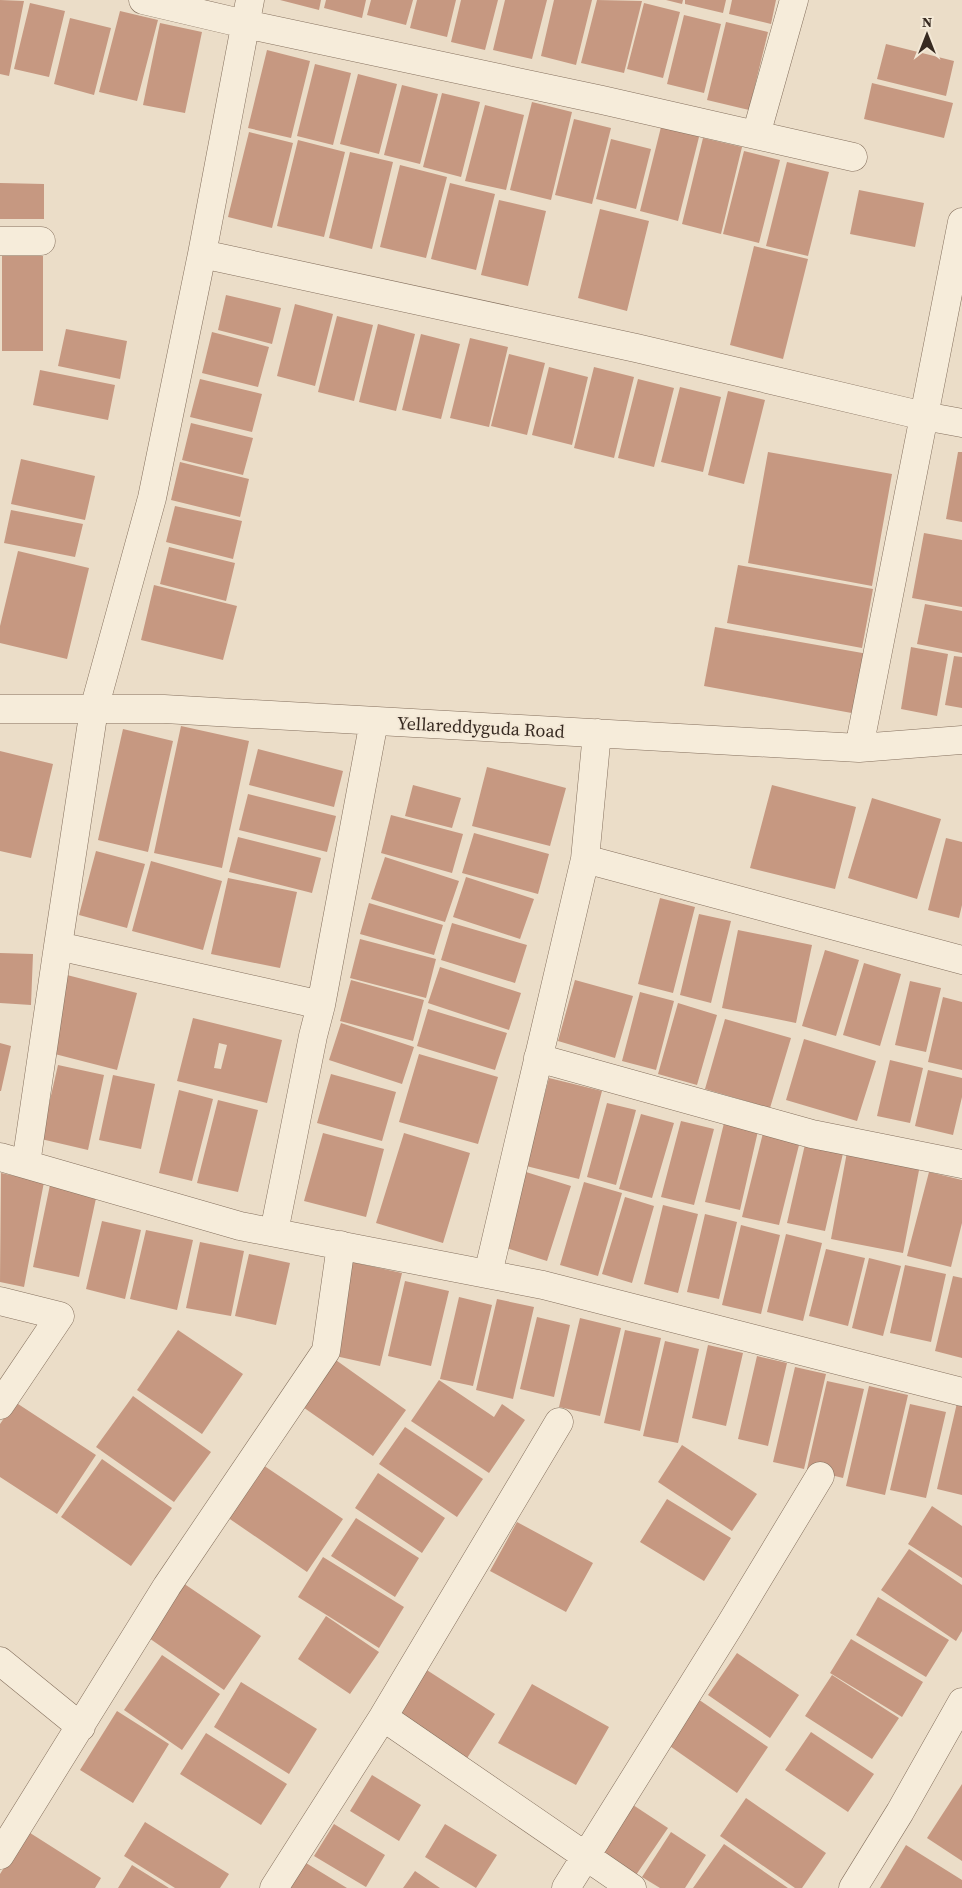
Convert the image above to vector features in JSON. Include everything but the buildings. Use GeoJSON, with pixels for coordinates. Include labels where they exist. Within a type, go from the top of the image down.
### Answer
{"type":"FeatureCollection","features":[{"type":"Feature","properties":{"kind":"street"},"geometry":{"type":"LineString","coordinates":[[143,0],[247,12],[592,98],[853,157]]}},
{"type":"Feature","properties":{"kind":"street"},"geometry":{"type":"LineString","coordinates":[[756,135],[794,0]]}},
{"type":"Feature","properties":{"kind":"street"},"geometry":{"type":"LineString","coordinates":[[247,12],[202,254],[152,498],[94,709],[58,946],[13,1160],[240,1226],[543,1285],[962,1392]]}},
{"type":"Feature","properties":{"kind":"street"},"geometry":{"type":"LineString","coordinates":[[859,748],[962,222]]}},
{"type":"Feature","properties":{"kind":"street"},"geometry":{"type":"LineString","coordinates":[[0,241],[41,241]]}},
{"type":"Feature","properties":{"kind":"street"},"geometry":{"type":"LineString","coordinates":[[202,254],[636,348],[924,416],[962,423]]}},
{"type":"Feature","properties":{"kind":"street","name":"Yellareddyguda Road"},"geometry":{"type":"LineString","coordinates":[[0,709],[164,709],[859,748],[962,740]]}},
{"type":"Feature","properties":{"kind":"street"},"geometry":{"type":"LineString","coordinates":[[274,1232],[321,1004],[374,721]]}},
{"type":"Feature","properties":{"kind":"street"},"geometry":{"type":"LineString","coordinates":[[488,1274],[585,859],[597,734]]}},
{"type":"Feature","properties":{"kind":"street"},"geometry":{"type":"LineString","coordinates":[[585,859],[962,960]]}},
{"type":"Feature","properties":{"kind":"street"},"geometry":{"type":"LineString","coordinates":[[58,946],[321,1004]]}},
{"type":"Feature","properties":{"kind":"street"},"geometry":{"type":"LineString","coordinates":[[538,1058],[812,1134],[962,1164]]}},
{"type":"Feature","properties":{"kind":"street"},"geometry":{"type":"LineString","coordinates":[[0,1855],[167,1586],[326,1351],[341,1246]]}},
{"type":"Feature","properties":{"kind":"street"},"geometry":{"type":"LineString","coordinates":[[0,1301],[60,1316],[0,1405]]}},
{"type":"Feature","properties":{"kind":"street"},"geometry":{"type":"LineString","coordinates":[[274,1888],[383,1717],[559,1422]]}},
{"type":"Feature","properties":{"kind":"street"},"geometry":{"type":"LineString","coordinates":[[566,1888],[725,1634],[820,1476]]}},
{"type":"Feature","properties":{"kind":"street"},"geometry":{"type":"LineString","coordinates":[[0,1661],[80,1727]]}},
{"type":"Feature","properties":{"kind":"street"},"geometry":{"type":"LineString","coordinates":[[853,1888],[900,1812],[962,1702]]}},
{"type":"Feature","properties":{"kind":"street"},"geometry":{"type":"LineString","coordinates":[[383,1717],[632,1888]]}}]}
